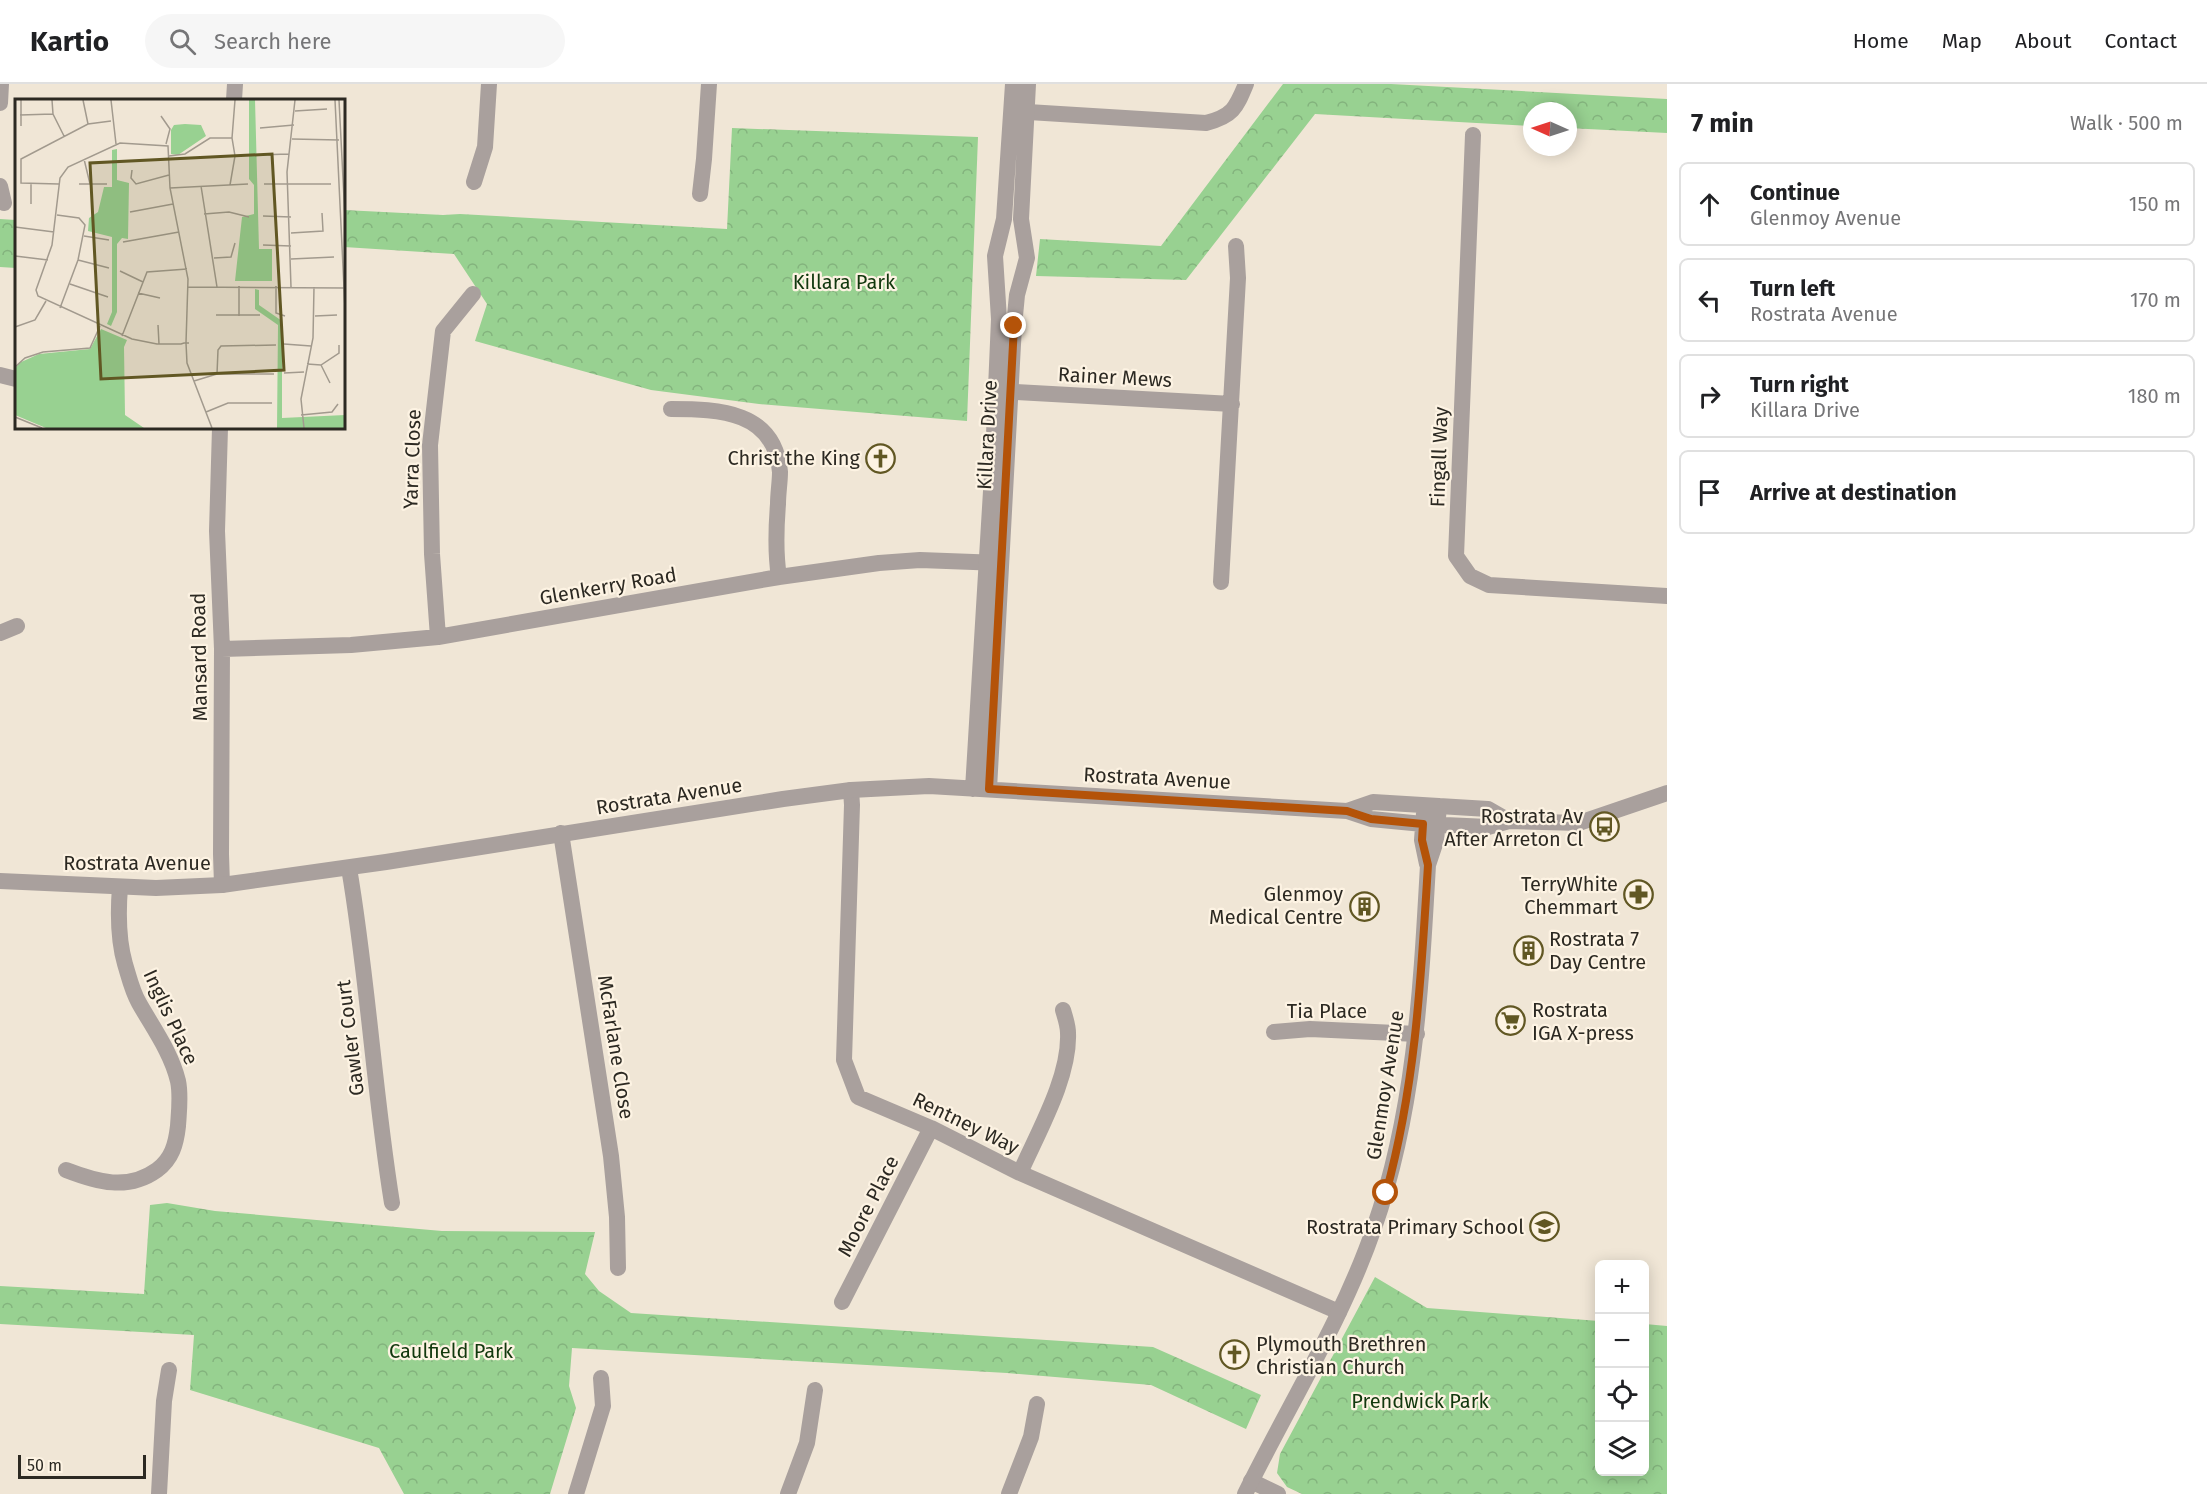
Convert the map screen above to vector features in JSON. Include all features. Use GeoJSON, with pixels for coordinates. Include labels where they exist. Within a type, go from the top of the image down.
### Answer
{"type":"FeatureCollection","features":[{"type":"Feature","properties":{"kind":"street"},"geometry":{"type":"LineString","coordinates":[[0,103],[2,84]]}},
{"type":"Feature","properties":{"kind":"street"},"geometry":{"type":"LineString","coordinates":[[234,99],[235,84]]}},
{"type":"Feature","properties":{"kind":"street"},"geometry":{"type":"LineString","coordinates":[[474,182],[485,147],[489,84]]}},
{"type":"Feature","properties":{"kind":"street"},"geometry":{"type":"LineString","coordinates":[[700,194],[709,84]]}},
{"type":"Feature","properties":{"kind":"street","name":"Killara Drive"},"geometry":{"type":"LineString","coordinates":[[981,789],[1004,392],[1017,295],[1027,258],[1021,219],[1019,112],[1013,84]]}},
{"type":"Feature","properties":{"kind":"street","name":"Killara Drive"},"geometry":{"type":"LineString","coordinates":[[1004,392],[995,256],[1004,219],[1019,112],[1028,84]]}},
{"type":"Feature","properties":{"kind":"street"},"geometry":{"type":"LineString","coordinates":[[1019,112],[1206,123],[1223,119],[1236,108],[1246,84]]}},
{"type":"Feature","properties":{"kind":"street","name":"Fingall Way"},"geometry":{"type":"LineString","coordinates":[[1473,135],[1456,555],[1470,576],[1489,585],[1667,596]]}},
{"type":"Feature","properties":{"kind":"street"},"geometry":{"type":"LineString","coordinates":[[0,186],[4,203]]}},
{"type":"Feature","properties":{"kind":"street"},"geometry":{"type":"LineString","coordinates":[[1221,582],[1238,278],[1236,246]]}},
{"type":"Feature","properties":{"kind":"street","name":"Yarra Close"},"geometry":{"type":"LineString","coordinates":[[438,637],[432,554],[430,445],[443,332],[473,294]]}},
{"type":"Feature","properties":{"kind":"street"},"geometry":{"type":"LineString","coordinates":[[0,375],[15,379]]}},
{"type":"Feature","properties":{"kind":"street","name":"Rainer Mews"},"geometry":{"type":"LineString","coordinates":[[1004,392],[1232,404]]}},
{"type":"Feature","properties":{"kind":"street"},"geometry":{"type":"LineString","coordinates":[[672,409],[707,409],[736,415],[758,425],[773,445],[780,471],[776,541],[779,577]]}},
{"type":"Feature","properties":{"kind":"street","name":"Mansard Road"},"geometry":{"type":"LineString","coordinates":[[220,429],[217,531],[222,649],[222,885]]}},
{"type":"Feature","properties":{"kind":"street","name":"Glenkerry Road"},"geometry":{"type":"LineString","coordinates":[[222,649],[351,645],[438,637],[779,577],[879,562],[920,560],[994,562]]}},
{"type":"Feature","properties":{"kind":"street"},"geometry":{"type":"LineString","coordinates":[[0,633],[17,626]]}},
{"type":"Feature","properties":{"kind":"street","name":"Rostrata Avenue"},"geometry":{"type":"LineString","coordinates":[[0,881],[166,888],[222,885],[349,868],[561,833],[850,790],[929,786],[981,789],[1347,811],[1371,819],[1488,827],[1509,821],[1585,822],[1667,793]]}},
{"type":"Feature","properties":{"kind":"street","name":"Rentney Way"},"geometry":{"type":"LineString","coordinates":[[850,790],[852,805],[844,1060],[858,1097],[931,1128],[1020,1173],[1339,1312]]}},
{"type":"Feature","properties":{"kind":"street","name":"Rostrata Avenue"},"geometry":{"type":"LineString","coordinates":[[1347,811],[1373,802],[1488,809],[1509,821]]}},
{"type":"Feature","properties":{"kind":"street","name":"Glenmoy Avenue"},"geometry":{"type":"LineString","coordinates":[[1248,1488],[1339,1312],[1366,1251],[1386,1193],[1401,1138],[1417,1034],[1432,806]]}},
{"type":"Feature","properties":{"kind":"street","name":"McFarlane Close"},"geometry":{"type":"LineString","coordinates":[[561,833],[611,1156],[617,1216],[618,1268]]}},
{"type":"Feature","properties":{"kind":"street","name":"Gawler Court"},"geometry":{"type":"LineString","coordinates":[[349,868],[369,1008],[385,1163],[392,1203]]}},
{"type":"Feature","properties":{"kind":"street","name":"Inglis Place"},"geometry":{"type":"LineString","coordinates":[[66,1170],[110,1184],[132,1182],[151,1175],[161,1167],[172,1154],[176,1142],[180,1109],[178,1082],[170,1056],[138,1001],[125,966],[118,911],[120,887]]}},
{"type":"Feature","properties":{"kind":"street"},"geometry":{"type":"LineString","coordinates":[[1020,1173],[1058,1086],[1068,1033],[1064,1010]]}},
{"type":"Feature","properties":{"kind":"street","name":"Tia Place"},"geometry":{"type":"LineString","coordinates":[[1274,1032],[1310,1029],[1417,1034]]}},
{"type":"Feature","properties":{"kind":"street","name":"Moore Place"},"geometry":{"type":"LineString","coordinates":[[842,1302],[931,1128]]}},
{"type":"Feature","properties":{"kind":"street"},"geometry":{"type":"LineString","coordinates":[[159,1494],[164,1401],[169,1370]]}},
{"type":"Feature","properties":{"kind":"street"},"geometry":{"type":"LineString","coordinates":[[576,1494],[603,1406],[601,1378]]}},
{"type":"Feature","properties":{"kind":"street"},"geometry":{"type":"LineString","coordinates":[[788,1494],[807,1443],[815,1390]]}},
{"type":"Feature","properties":{"kind":"street"},"geometry":{"type":"LineString","coordinates":[[1009,1494],[1031,1437],[1037,1404]]}},
{"type":"Feature","properties":{"kind":"street"},"geometry":{"type":"LineString","coordinates":[[1248,1488],[1278,1494]]}},
{"type":"Feature","properties":{"kind":"green space"},"geometry":{"type":"Polygon","coordinates":[[[1283,84],[1391,84],[1667,99],[1667,133],[1577,128],[1577,102],[1523,102],[1523,126],[1315,114],[1186,280],[1036,276],[1040,239],[1161,246],[1283,84]]]}},
{"type":"Feature","properties":{"kind":"green space","name":"Killara Park"},"geometry":{"type":"Polygon","coordinates":[[[732,128],[978,137],[967,421],[759,404],[651,390],[475,341],[487,304],[454,254],[345,247],[345,210],[460,214],[727,229],[732,128]]]}},
{"type":"Feature","properties":{"kind":"green space"},"geometry":{"type":"Polygon","coordinates":[[[0,219],[15,220],[15,268],[0,267],[0,219]]]}},
{"type":"Feature","properties":{"kind":"green space","name":"Caulfield Park"},"geometry":{"type":"Polygon","coordinates":[[[167,1203],[215,1211],[442,1231],[595,1232],[585,1274],[599,1291],[631,1313],[1153,1347],[1261,1395],[1246,1429],[1151,1385],[1007,1373],[572,1348],[569,1386],[576,1408],[550,1494],[404,1494],[379,1448],[190,1390],[194,1335],[0,1324],[0,1286],[144,1294],[150,1205],[167,1203]]]}},
{"type":"Feature","properties":{"kind":"green space","name":"Prendwick Park"},"geometry":{"type":"Polygon","coordinates":[[[1375,1277],[1427,1308],[1595,1321],[1595,1476],[1649,1476],[1649,1324],[1667,1326],[1667,1494],[1302,1494],[1287,1487],[1277,1473],[1280,1454],[1375,1277]]]}},
{"type":"Feature","properties":{"kind":"place","name":"Christ the King"},"geometry":{"type":"Point","coordinates":[881,458]}},
{"type":"Feature","properties":{"kind":"place","name":"Rostrata Av After Arreton Cl"},"geometry":{"type":"Point","coordinates":[1604,827]}},
{"type":"Feature","properties":{"kind":"place","name":"TerryWhite Chemmart"},"geometry":{"type":"Point","coordinates":[1639,895]}},
{"type":"Feature","properties":{"kind":"place","name":"Glenmoy Medical Centre"},"geometry":{"type":"Point","coordinates":[1364,906]}},
{"type":"Feature","properties":{"kind":"place","name":"Rostrata 7 Day Centre"},"geometry":{"type":"Point","coordinates":[1528,950]}},
{"type":"Feature","properties":{"kind":"place","name":"Rostrata IGA X-press"},"geometry":{"type":"Point","coordinates":[1511,1021]}},
{"type":"Feature","properties":{"kind":"place","name":"Rostrata Primary School"},"geometry":{"type":"Point","coordinates":[1545,1227]}},
{"type":"Feature","properties":{"kind":"place","name":"Plymouth Brethren Christian Church"},"geometry":{"type":"Point","coordinates":[1235,1355]}},
{"type":"Feature","properties":{"kind":"route"},"geometry":{"type":"LineString","coordinates":[[1014,326],[989,789],[1347,811],[1371,819],[1423,824],[1422,840],[1428,865],[1415,1052],[1401,1138],[1386,1193]]}}]}
